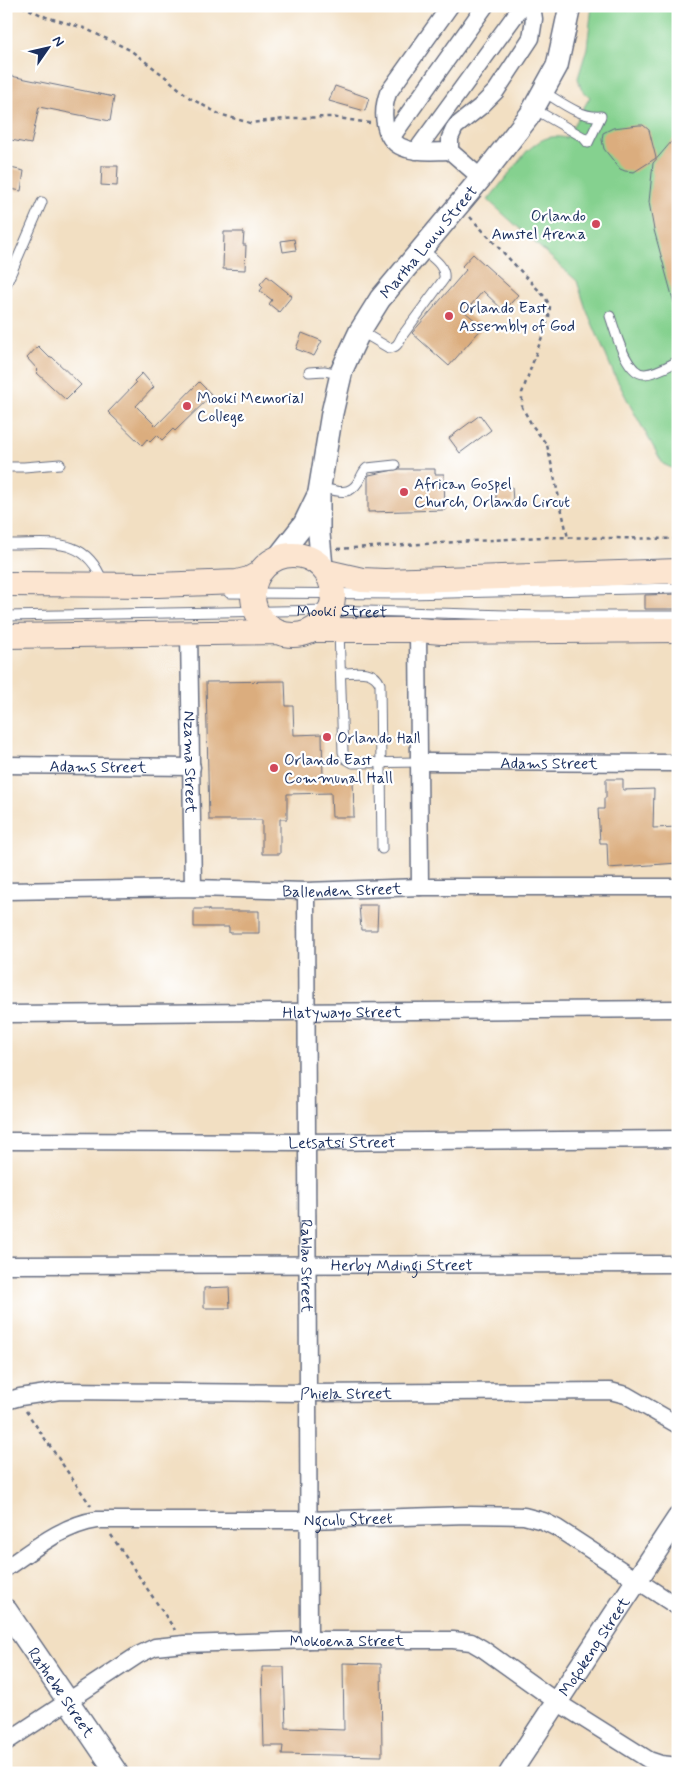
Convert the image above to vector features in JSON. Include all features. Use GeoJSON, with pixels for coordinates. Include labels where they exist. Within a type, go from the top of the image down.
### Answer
{"type":"FeatureCollection","features":[{"type":"Feature","properties":{"kind":"main road"},"geometry":{"type":"LineString","coordinates":[[290,554],[302,555],[313,559],[329,586],[324,621],[314,630],[302,634],[276,632],[261,619],[256,592],[267,564],[279,556],[290,554]]}},
{"type":"Feature","properties":{"kind":"main road","name":"Mooki Street"},"geometry":{"type":"LineString","coordinates":[[329,586],[362,580],[385,581],[678,571]]}},
{"type":"Feature","properties":{"kind":"main road","name":"Mooki Street"},"geometry":{"type":"LineString","coordinates":[[6,584],[157,585],[237,582],[249,579],[256,592]]}},
{"type":"Feature","properties":{"kind":"main road","name":"Mooki Street"},"geometry":{"type":"LineString","coordinates":[[329,586],[418,630],[441,632],[678,630]]}},
{"type":"Feature","properties":{"kind":"main road","name":"Mooki Street"},"geometry":{"type":"LineString","coordinates":[[6,636],[276,632]]}},
{"type":"Feature","properties":{"kind":"street"},"geometry":{"type":"LineString","coordinates":[[450,6],[388,93],[384,104],[388,132],[398,145],[405,149],[416,151],[450,151],[481,178]]}},
{"type":"Feature","properties":{"kind":"street"},"geometry":{"type":"LineString","coordinates":[[388,132],[485,6]]}},
{"type":"Feature","properties":{"kind":"street"},"geometry":{"type":"LineString","coordinates":[[416,151],[522,6]]}},
{"type":"Feature","properties":{"kind":"street"},"geometry":{"type":"LineString","coordinates":[[450,151],[450,138],[455,127],[496,91],[531,38],[534,19],[532,6]]}},
{"type":"Feature","properties":{"kind":"street","name":"Martha Louw Street"},"geometry":{"type":"LineString","coordinates":[[329,586],[320,490],[332,413],[341,374],[360,331],[380,299],[481,178],[539,100],[557,66],[570,6]]}},
{"type":"Feature","properties":{"kind":"street","name":"Martha Louw Street"},"geometry":{"type":"LineString","coordinates":[[279,556],[304,524],[320,490]]}},
{"type":"Feature","properties":{"kind":"street"},"geometry":{"type":"LineString","coordinates":[[418,630],[420,887]]}},
{"type":"Feature","properties":{"kind":"street","name":"Nzama Street"},"geometry":{"type":"LineString","coordinates":[[189,634],[194,888]]}},
{"type":"Feature","properties":{"kind":"street","name":"Adams Street"},"geometry":{"type":"LineString","coordinates":[[420,762],[678,763]]}},
{"type":"Feature","properties":{"kind":"street","name":"Adams Street"},"geometry":{"type":"LineString","coordinates":[[6,765],[192,767]]}},
{"type":"Feature","properties":{"kind":"street","name":"Ballenden Street"},"geometry":{"type":"LineString","coordinates":[[6,891],[194,888],[306,891],[420,887],[678,887]]}},
{"type":"Feature","properties":{"kind":"street","name":"Rahlao Street"},"geometry":{"type":"LineString","coordinates":[[306,891],[309,1640]]}},
{"type":"Feature","properties":{"kind":"street","name":"Hlatywayo Street"},"geometry":{"type":"LineString","coordinates":[[6,1014],[678,1009]]}},
{"type":"Feature","properties":{"kind":"street","name":"Letsatsi Street"},"geometry":{"type":"LineString","coordinates":[[6,1141],[307,1142],[678,1139]]}},
{"type":"Feature","properties":{"kind":"street","name":"Herby Mdingi Street"},"geometry":{"type":"LineString","coordinates":[[6,1266],[678,1264]]}},
{"type":"Feature","properties":{"kind":"street","name":"Phiela Street"},"geometry":{"type":"LineString","coordinates":[[6,1402],[20,1397],[60,1391],[308,1393],[610,1391],[626,1395],[678,1425]]}},
{"type":"Feature","properties":{"kind":"street","name":"Ngculu Street"},"geometry":{"type":"LineString","coordinates":[[6,1568],[61,1532],[85,1522],[116,1519],[308,1520],[467,1515],[524,1516],[544,1521],[557,1528],[678,1607]]}},
{"type":"Feature","properties":{"kind":"street","name":"Mofokeng Street"},"geometry":{"type":"LineString","coordinates":[[510,1773],[678,1518]]}},
{"type":"Feature","properties":{"kind":"street","name":"Rathebe Street"},"geometry":{"type":"LineString","coordinates":[[6,1610],[117,1773]]}},
{"type":"Feature","properties":{"kind":"street","name":"Mokoena Street"},"geometry":{"type":"LineString","coordinates":[[6,1742],[138,1655],[155,1647],[184,1644],[309,1640],[453,1640],[471,1642],[497,1658],[557,1702],[649,1760],[678,1766]]}},
{"type":"Feature","properties":{"kind":"lane"},"geometry":{"type":"LineString","coordinates":[[539,100],[587,116],[601,116],[588,143],[583,137],[539,100]]}},
{"type":"Feature","properties":{"kind":"lane"},"geometry":{"type":"LineString","coordinates":[[6,285],[42,202]]}},
{"type":"Feature","properties":{"kind":"lane"},"geometry":{"type":"LineString","coordinates":[[360,331],[389,348],[398,344],[444,279],[444,270],[441,266],[421,249]]}},
{"type":"Feature","properties":{"kind":"lane"},"geometry":{"type":"LineString","coordinates":[[610,316],[627,361],[639,373],[644,374],[659,370],[678,361]]}},
{"type":"Feature","properties":{"kind":"lane"},"geometry":{"type":"LineString","coordinates":[[309,372],[324,371],[341,374]]}},
{"type":"Feature","properties":{"kind":"lane"},"geometry":{"type":"LineString","coordinates":[[6,467],[60,464]]}},
{"type":"Feature","properties":{"kind":"lane"},"geometry":{"type":"LineString","coordinates":[[320,490],[344,493],[353,489],[367,468],[395,465]]}},
{"type":"Feature","properties":{"kind":"lane"},"geometry":{"type":"LineString","coordinates":[[6,544],[71,546],[84,553],[95,564],[104,584]]}},
{"type":"Feature","properties":{"kind":"lane"},"geometry":{"type":"LineString","coordinates":[[329,586],[340,673],[342,752],[346,759],[353,763],[420,762]]}},
{"type":"Feature","properties":{"kind":"lane","name":"Mooki Street"},"geometry":{"type":"LineString","coordinates":[[6,616],[329,586],[406,594],[678,588]]}},
{"type":"Feature","properties":{"kind":"lane","name":"Mooki Street"},"geometry":{"type":"LineString","coordinates":[[223,594],[329,586],[532,616],[678,616]]}},
{"type":"Feature","properties":{"kind":"lane"},"geometry":{"type":"LineString","coordinates":[[6,593],[185,594]]}},
{"type":"Feature","properties":{"kind":"lane"},"geometry":{"type":"LineString","coordinates":[[340,673],[371,673],[377,677],[380,684],[382,849]]}},
{"type":"Feature","properties":{"kind":"path"},"geometry":{"type":"LineString","coordinates":[[22,6],[84,28],[130,50],[190,98],[219,114],[250,123],[294,118],[331,117],[388,132]]}},
{"type":"Feature","properties":{"kind":"path"},"geometry":{"type":"LineString","coordinates":[[458,205],[545,297],[550,306],[549,317],[522,393],[522,407],[532,425],[547,445],[568,538]]}},
{"type":"Feature","properties":{"kind":"path"},"geometry":{"type":"LineString","coordinates":[[329,586],[331,549],[358,549],[544,537],[678,539]]}},
{"type":"Feature","properties":{"kind":"green space","name":"Orlando Amstel Arena"},"geometry":{"type":"Polygon","coordinates":[[[592,6],[678,6],[678,471],[663,464],[631,407],[614,374],[586,309],[577,281],[488,200],[532,147],[549,137],[566,138],[590,97],[581,89],[578,78],[587,48],[592,6]]]}},
{"type":"Feature","properties":{"kind":"building"},"geometry":{"type":"Polygon","coordinates":[[[6,75],[114,97],[110,121],[39,107],[31,144],[6,139],[6,75]]]}},
{"type":"Feature","properties":{"kind":"building"},"geometry":{"type":"Polygon","coordinates":[[[335,86],[369,98],[365,111],[329,101],[335,86]]]}},
{"type":"Feature","properties":{"kind":"building"},"geometry":{"type":"Polygon","coordinates":[[[643,125],[649,130],[656,158],[634,172],[625,171],[620,169],[604,149],[603,133],[613,128],[643,125]]]}},
{"type":"Feature","properties":{"kind":"building"},"geometry":{"type":"Polygon","coordinates":[[[678,134],[678,303],[674,303],[654,230],[649,202],[653,163],[678,134]]]}},
{"type":"Feature","properties":{"kind":"building"},"geometry":{"type":"Polygon","coordinates":[[[102,166],[118,166],[117,186],[101,185],[102,166]]]}},
{"type":"Feature","properties":{"kind":"building"},"geometry":{"type":"Polygon","coordinates":[[[6,167],[24,171],[21,191],[6,188],[6,167]]]}},
{"type":"Feature","properties":{"kind":"building"},"geometry":{"type":"Polygon","coordinates":[[[224,232],[244,232],[243,245],[246,245],[245,270],[223,269],[224,232]]]}},
{"type":"Feature","properties":{"kind":"building"},"geometry":{"type":"Polygon","coordinates":[[[294,239],[296,250],[283,252],[281,241],[294,239]]]}},
{"type":"Feature","properties":{"kind":"building"},"geometry":{"type":"Polygon","coordinates":[[[473,254],[518,295],[504,311],[483,291],[465,312],[483,327],[449,366],[412,333],[466,270],[462,266],[473,254]]]}},
{"type":"Feature","properties":{"kind":"building"},"geometry":{"type":"Polygon","coordinates":[[[267,276],[292,296],[279,312],[269,304],[272,300],[260,291],[263,287],[260,284],[267,276]]]}},
{"type":"Feature","properties":{"kind":"building"},"geometry":{"type":"Polygon","coordinates":[[[302,333],[322,341],[314,356],[296,349],[302,333]]]}},
{"type":"Feature","properties":{"kind":"building"},"geometry":{"type":"Polygon","coordinates":[[[38,346],[81,385],[66,400],[36,372],[38,370],[27,358],[38,346]]]}},
{"type":"Feature","properties":{"kind":"building"},"geometry":{"type":"Polygon","coordinates":[[[142,373],[154,387],[136,406],[156,426],[199,382],[212,395],[175,431],[173,429],[162,440],[157,435],[150,442],[147,439],[142,445],[108,412],[136,383],[134,381],[142,373]]]}},
{"type":"Feature","properties":{"kind":"building"},"geometry":{"type":"Polygon","coordinates":[[[480,415],[491,430],[460,453],[449,438],[480,415]]]}},
{"type":"Feature","properties":{"kind":"building"},"geometry":{"type":"Polygon","coordinates":[[[399,469],[435,469],[435,474],[444,474],[445,510],[368,512],[369,475],[399,469]]]}},
{"type":"Feature","properties":{"kind":"building"},"geometry":{"type":"Polygon","coordinates":[[[512,487],[513,502],[496,502],[496,488],[512,487]]]}},
{"type":"Feature","properties":{"kind":"building"},"geometry":{"type":"Polygon","coordinates":[[[678,594],[678,609],[645,609],[645,595],[678,594]]]}},
{"type":"Feature","properties":{"kind":"building"},"geometry":{"type":"Polygon","coordinates":[[[285,681],[286,706],[293,706],[294,735],[322,734],[323,778],[353,778],[354,817],[332,817],[331,793],[287,794],[287,819],[280,819],[280,854],[262,854],[262,820],[209,820],[206,682],[285,681]]]}},
{"type":"Feature","properties":{"kind":"building"},"geometry":{"type":"Polygon","coordinates":[[[606,779],[623,779],[623,790],[654,789],[653,828],[678,827],[678,863],[608,868],[607,843],[600,843],[598,809],[604,809],[606,779]]]}},
{"type":"Feature","properties":{"kind":"building"},"geometry":{"type":"Polygon","coordinates":[[[359,905],[378,905],[377,930],[361,930],[359,905]]]}},
{"type":"Feature","properties":{"kind":"building"},"geometry":{"type":"Polygon","coordinates":[[[194,909],[209,909],[209,911],[259,911],[259,933],[229,933],[229,927],[194,927],[194,909]]]}},
{"type":"Feature","properties":{"kind":"building"},"geometry":{"type":"Polygon","coordinates":[[[229,1287],[230,1308],[204,1308],[204,1288],[229,1287]]]}},
{"type":"Feature","properties":{"kind":"building"},"geometry":{"type":"Polygon","coordinates":[[[343,1663],[381,1664],[382,1756],[282,1754],[283,1746],[264,1746],[262,1667],[284,1667],[286,1728],[344,1730],[343,1663]]]}},
{"type":"Feature","properties":{"kind":"place","name":"Orlando Amstel Arena"},"geometry":{"type":"Point","coordinates":[596,224]}},
{"type":"Feature","properties":{"kind":"place","name":"Orlando East Assembly of God"},"geometry":{"type":"Point","coordinates":[449,316]}},
{"type":"Feature","properties":{"kind":"place","name":"Mooki Memorial College"},"geometry":{"type":"Point","coordinates":[187,406]}},
{"type":"Feature","properties":{"kind":"place","name":"African Gospel Church, Orlando Circut"},"geometry":{"type":"Point","coordinates":[404,492]}},
{"type":"Feature","properties":{"kind":"place","name":"Orlando Hall"},"geometry":{"type":"Point","coordinates":[327,737]}},
{"type":"Feature","properties":{"kind":"place","name":"Orlando East Communal Hall"},"geometry":{"type":"Point","coordinates":[274,768]}}]}
